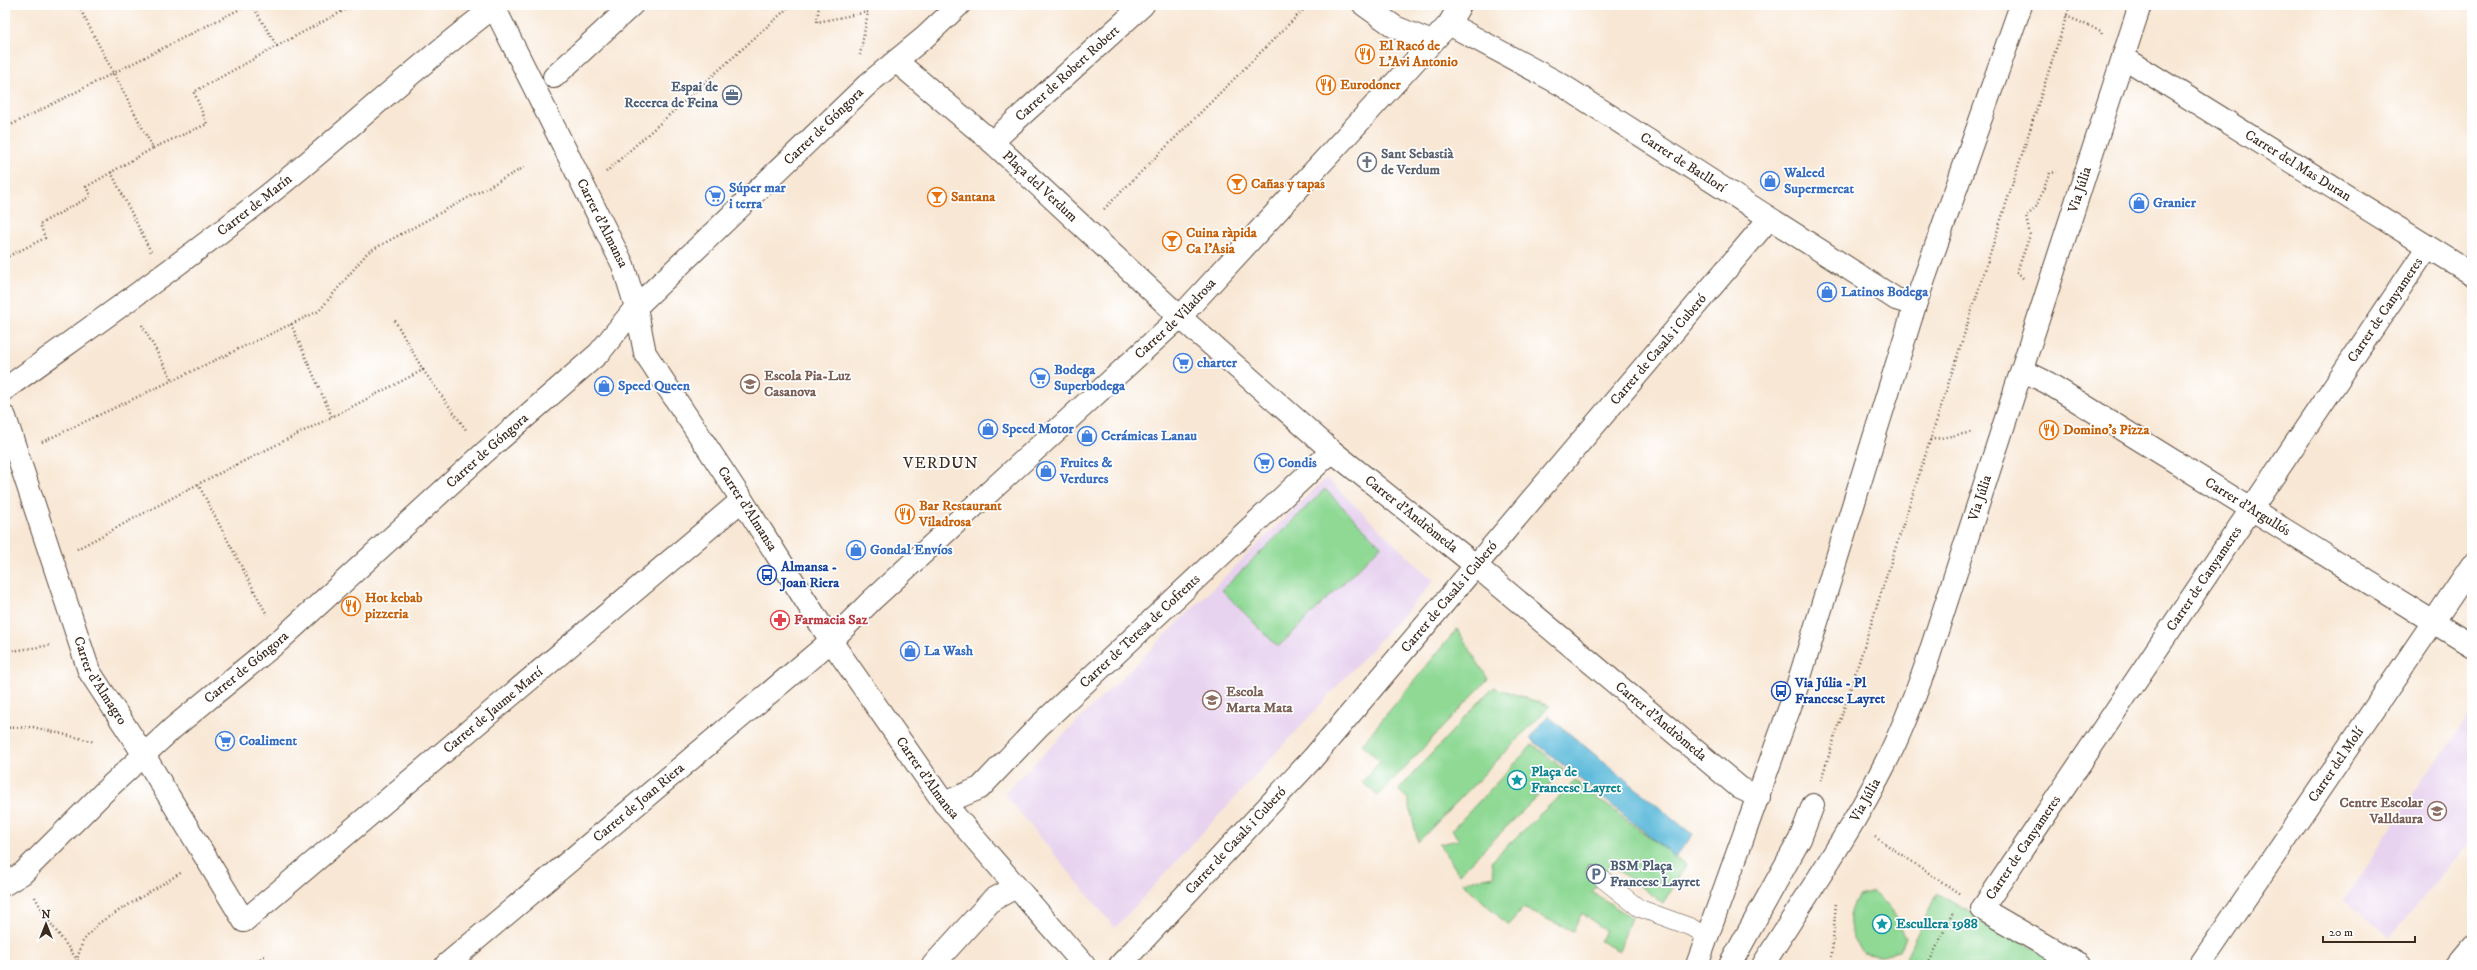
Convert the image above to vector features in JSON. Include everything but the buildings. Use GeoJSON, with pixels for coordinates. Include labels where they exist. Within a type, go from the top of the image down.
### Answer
{"type":"FeatureCollection","features":[{"type":"Feature","properties":{"kind":"street"},"geometry":{"type":"LineString","coordinates":[[554,77],[632,5]]}},
{"type":"Feature","properties":{"kind":"street","name":"Carrer de Góngora"},"geometry":{"type":"LineString","coordinates":[[5,884],[23,873],[144,755],[280,640],[484,453],[599,353],[636,307],[870,83],[959,5]]}},
{"type":"Feature","properties":{"kind":"street","name":"Carrer de Robert Robert"},"geometry":{"type":"LineString","coordinates":[[992,142],[1143,5]]}},
{"type":"Feature","properties":{"kind":"street"},"geometry":{"type":"LineString","coordinates":[[1364,5],[1395,27],[1432,42]]}},
{"type":"Feature","properties":{"kind":"street","name":"Carrer de Viladrosa"},"geometry":{"type":"LineString","coordinates":[[831,641],[872,600],[1180,317],[1449,24],[1460,5]]}},
{"type":"Feature","properties":{"kind":"street"},"geometry":{"type":"LineString","coordinates":[[1697,965],[1759,797],[1798,685],[1914,305],[2020,5]]}},
{"type":"Feature","properties":{"kind":"street","name":"Via Júlia"},"geometry":{"type":"LineString","coordinates":[[1763,965],[1853,822],[1884,766],[1906,719],[1926,665],[2140,5]]}},
{"type":"Feature","properties":{"kind":"street","name":"Carrer d'Almansa"},"geometry":{"type":"LineString","coordinates":[[493,6],[623,265],[636,307],[645,353],[742,500],[831,641],[944,803],[1084,965]]}},
{"type":"Feature","properties":{"kind":"street","name":"Carrer de Marín"},"geometry":{"type":"LineString","coordinates":[[5,389],[128,300],[273,191],[444,45],[493,6]]}},
{"type":"Feature","properties":{"kind":"street","name":"Carrer de Batllorí"},"geometry":{"type":"LineString","coordinates":[[1449,24],[1562,85],[1769,220],[1896,299],[1914,305]]}},
{"type":"Feature","properties":{"kind":"street","name":"Carrer del Mas Duran"},"geometry":{"type":"LineString","coordinates":[[2123,57],[2427,248],[2472,274]]}},
{"type":"Feature","properties":{"kind":"street","name":"Plaça del Verdum"},"geometry":{"type":"LineString","coordinates":[[896,61],[992,142],[1180,317]]}},
{"type":"Feature","properties":{"kind":"street","name":"Carrer de Casals i Cuberó"},"geometry":{"type":"LineString","coordinates":[[1120,965],[1313,758],[1475,565],[1769,220]]}},
{"type":"Feature","properties":{"kind":"street","name":"Carrer de Canyameres"},"geometry":{"type":"LineString","coordinates":[[1982,909],[2427,248]]}},
{"type":"Feature","properties":{"kind":"street","name":"Carrer d'Andròmeda"},"geometry":{"type":"LineString","coordinates":[[1180,317],[1332,451],[1475,565],[1740,788],[1759,797]]}},
{"type":"Feature","properties":{"kind":"street","name":"Carrer d'Argullós"},"geometry":{"type":"LineString","coordinates":[[2022,370],[2048,383],[2472,646]]}},
{"type":"Feature","properties":{"kind":"street","name":"Carrer d'Almagro"},"geometry":{"type":"LineString","coordinates":[[5,417],[89,671],[144,755],[244,921]]}},
{"type":"Feature","properties":{"kind":"street","name":"Carrer de Teresa de Cofrents"},"geometry":{"type":"LineString","coordinates":[[944,803],[980,788],[1039,726],[1332,451]]}},
{"type":"Feature","properties":{"kind":"street","name":"Carrer de Jaume Martí"},"geometry":{"type":"LineString","coordinates":[[244,921],[742,500]]}},
{"type":"Feature","properties":{"kind":"street","name":"Carrer del Molí"},"geometry":{"type":"LineString","coordinates":[[2200,965],[2472,564]]}},
{"type":"Feature","properties":{"kind":"street","name":"Carrer de Joan Riera"},"geometry":{"type":"LineString","coordinates":[[446,965],[831,641]]}},
{"type":"Feature","properties":{"kind":"street"},"geometry":{"type":"LineString","coordinates":[[1730,965],[1800,839],[1813,805]]}},
{"type":"Feature","properties":{"kind":"street"},"geometry":{"type":"LineString","coordinates":[[933,965],[992,900],[1016,887]]}},
{"type":"Feature","properties":{"kind":"street"},"geometry":{"type":"LineString","coordinates":[[1982,909],[2079,965]]}},
{"type":"Feature","properties":{"kind":"street"},"geometry":{"type":"LineString","coordinates":[[2457,965],[2472,947]]}},
{"type":"Feature","properties":{"kind":"lane"},"geometry":{"type":"LineString","coordinates":[[1596,874],[1639,908],[1691,927],[1708,937]]}},
{"type":"Feature","properties":{"kind":"path"},"geometry":{"type":"LineString","coordinates":[[78,5],[153,148]]}},
{"type":"Feature","properties":{"kind":"path"},"geometry":{"type":"LineString","coordinates":[[5,128],[248,5]]}},
{"type":"Feature","properties":{"kind":"path"},"geometry":{"type":"LineString","coordinates":[[252,5],[277,46]]}},
{"type":"Feature","properties":{"kind":"path"},"geometry":{"type":"LineString","coordinates":[[5,258],[45,238],[40,224],[91,196],[86,187],[153,148],[207,124],[194,92],[354,5]]}},
{"type":"Feature","properties":{"kind":"path"},"geometry":{"type":"LineString","coordinates":[[602,176],[790,5]]}},
{"type":"Feature","properties":{"kind":"path"},"geometry":{"type":"LineString","coordinates":[[819,5],[817,22],[868,12],[860,58]]}},
{"type":"Feature","properties":{"kind":"path"},"geometry":{"type":"LineString","coordinates":[[1085,228],[1308,5]]}},
{"type":"Feature","properties":{"kind":"path"},"geometry":{"type":"LineString","coordinates":[[1813,805],[2070,5]]}},
{"type":"Feature","properties":{"kind":"path"},"geometry":{"type":"LineString","coordinates":[[2066,16],[2101,31]]}},
{"type":"Feature","properties":{"kind":"path"},"geometry":{"type":"LineString","coordinates":[[40,443],[319,311],[368,252],[525,167]]}},
{"type":"Feature","properties":{"kind":"path"},"geometry":{"type":"LineString","coordinates":[[112,172],[154,257]]}},
{"type":"Feature","properties":{"kind":"path"},"geometry":{"type":"LineString","coordinates":[[2017,272],[2030,235],[2026,217],[2036,207],[2050,173]]}},
{"type":"Feature","properties":{"kind":"path"},"geometry":{"type":"LineString","coordinates":[[394,319],[423,370],[467,431]]}},
{"type":"Feature","properties":{"kind":"path"},"geometry":{"type":"LineString","coordinates":[[141,323],[173,381]]}},
{"type":"Feature","properties":{"kind":"path"},"geometry":{"type":"LineString","coordinates":[[291,324],[332,417]]}},
{"type":"Feature","properties":{"kind":"path"},"geometry":{"type":"LineString","coordinates":[[76,550],[198,484],[423,370]]}},
{"type":"Feature","properties":{"kind":"path"},"geometry":{"type":"LineString","coordinates":[[1930,440],[1967,434]]}},
{"type":"Feature","properties":{"kind":"path"},"geometry":{"type":"LineString","coordinates":[[198,484],[268,617]]}},
{"type":"Feature","properties":{"kind":"path"},"geometry":{"type":"LineString","coordinates":[[5,652],[56,644]]}},
{"type":"Feature","properties":{"kind":"path"},"geometry":{"type":"LineString","coordinates":[[5,728],[33,728],[95,742]]}},
{"type":"Feature","properties":{"kind":"path"},"geometry":{"type":"LineString","coordinates":[[1872,836],[1982,909]]}},
{"type":"Feature","properties":{"kind":"path"},"geometry":{"type":"LineString","coordinates":[[75,965],[83,941],[99,923],[183,872]]}},
{"type":"Feature","properties":{"kind":"path"},"geometry":{"type":"LineString","coordinates":[[31,890],[46,918],[78,957],[81,965]]}},
{"type":"Feature","properties":{"kind":"path"},"geometry":{"type":"LineString","coordinates":[[1831,965],[1837,894]]}},
{"type":"Feature","properties":{"kind":"path"},"geometry":{"type":"LineString","coordinates":[[1928,965],[1953,912]]}},
{"type":"Feature","properties":{"kind":"path"},"geometry":{"type":"LineString","coordinates":[[250,965],[266,955]]}},
{"type":"Feature","properties":{"kind":"shaded area","name":"Escola Marta Mata"},"geometry":{"type":"Polygon","coordinates":[[[1326,478],[1434,581],[1115,928],[1004,793],[1326,478]]]}},
{"type":"Feature","properties":{"kind":"shaded area","name":"Centre Escolar Valldaura"},"geometry":{"type":"Polygon","coordinates":[[[2472,712],[2472,840],[2390,937],[2344,900],[2419,785],[2472,712]]]}},
{"type":"Feature","properties":{"kind":"green space"},"geometry":{"type":"Polygon","coordinates":[[[1325,489],[1381,546],[1278,647],[1222,590],[1325,489]]]}},
{"type":"Feature","properties":{"kind":"green space"},"geometry":{"type":"Polygon","coordinates":[[[1457,629],[1488,679],[1378,796],[1362,782],[1380,762],[1362,744],[1457,629]]]}},
{"type":"Feature","properties":{"kind":"green space"},"geometry":{"type":"Polygon","coordinates":[[[1493,687],[1550,706],[1418,842],[1408,799],[1398,790],[1493,687]]]}},
{"type":"Feature","properties":{"kind":"green space"},"geometry":{"type":"Polygon","coordinates":[[[1533,744],[1564,770],[1459,874],[1439,844],[1459,840],[1452,830],[1533,744]]]}},
{"type":"Feature","properties":{"kind":"green space"},"geometry":{"type":"Polygon","coordinates":[[[1575,781],[1686,865],[1663,903],[1612,866],[1592,892],[1631,917],[1619,951],[1600,941],[1605,930],[1582,913],[1573,931],[1523,908],[1508,925],[1462,882],[1494,876],[1491,861],[1575,781]]]}},
{"type":"Feature","properties":{"kind":"green space"},"geometry":{"type":"Polygon","coordinates":[[[1874,892],[1892,910],[1906,937],[1899,951],[1878,956],[1863,953],[1854,938],[1850,925],[1851,911],[1858,896],[1874,892]]]}},
{"type":"Feature","properties":{"kind":"green space"},"geometry":{"type":"Polygon","coordinates":[[[1937,893],[2063,965],[1902,965],[1937,893]]]}},
{"type":"Feature","properties":{"kind":"water"},"geometry":{"type":"Polygon","coordinates":[[[1548,716],[1693,835],[1675,857],[1530,738],[1548,716]]]}},
{"type":"Feature","properties":{"kind":"place","name":"El Racó de L'Avi Antonio"},"geometry":{"type":"Point","coordinates":[1365,54]}},
{"type":"Feature","properties":{"kind":"place","name":"Eurodoner"},"geometry":{"type":"Point","coordinates":[1326,85]}},
{"type":"Feature","properties":{"kind":"place","name":"Espai de Recerca de Feina"},"geometry":{"type":"Point","coordinates":[732,95]}},
{"type":"Feature","properties":{"kind":"place","name":"Sant Sebastià de Verdum"},"geometry":{"type":"Point","coordinates":[1367,162]}},
{"type":"Feature","properties":{"kind":"place","name":"Waleed Supermercat"},"geometry":{"type":"Point","coordinates":[1770,181]}},
{"type":"Feature","properties":{"kind":"place","name":"Cañas y tapas"},"geometry":{"type":"Point","coordinates":[1237,184]}},
{"type":"Feature","properties":{"kind":"place","name":"Súper mar i terra"},"geometry":{"type":"Point","coordinates":[715,196]}},
{"type":"Feature","properties":{"kind":"place","name":"Santana"},"geometry":{"type":"Point","coordinates":[937,197]}},
{"type":"Feature","properties":{"kind":"place","name":"Granier"},"geometry":{"type":"Point","coordinates":[2139,203]}},
{"type":"Feature","properties":{"kind":"place","name":"Cuina ràpida Ca l'Asia"},"geometry":{"type":"Point","coordinates":[1172,241]}},
{"type":"Feature","properties":{"kind":"place","name":"Latinos Bodega"},"geometry":{"type":"Point","coordinates":[1827,292]}},
{"type":"Feature","properties":{"kind":"place","name":"charter"},"geometry":{"type":"Point","coordinates":[1183,363]}},
{"type":"Feature","properties":{"kind":"place","name":"Bodega Superbodega"},"geometry":{"type":"Point","coordinates":[1040,378]}},
{"type":"Feature","properties":{"kind":"place","name":"Escola Pia-Luz Casanova"},"geometry":{"type":"Point","coordinates":[750,384]}},
{"type":"Feature","properties":{"kind":"place","name":"Speed Queen"},"geometry":{"type":"Point","coordinates":[604,386]}},
{"type":"Feature","properties":{"kind":"place","name":"Speed Motor"},"geometry":{"type":"Point","coordinates":[988,429]}},
{"type":"Feature","properties":{"kind":"place","name":"Domino's Pizza"},"geometry":{"type":"Point","coordinates":[2049,430]}},
{"type":"Feature","properties":{"kind":"place","name":"Cerámicas Lanau"},"geometry":{"type":"Point","coordinates":[1087,436]}},
{"type":"Feature","properties":{"kind":"place","name":"Condis"},"geometry":{"type":"Point","coordinates":[1264,463]}},
{"type":"Feature","properties":{"kind":"place","name":"Fruites & Verdures"},"geometry":{"type":"Point","coordinates":[1046,471]}},
{"type":"Feature","properties":{"kind":"place","name":"Bar Restaurant Viladrosa"},"geometry":{"type":"Point","coordinates":[905,514]}},
{"type":"Feature","properties":{"kind":"place","name":"Gondal Envíos"},"geometry":{"type":"Point","coordinates":[856,550]}},
{"type":"Feature","properties":{"kind":"place","name":"Almansa - Joan Riera"},"geometry":{"type":"Point","coordinates":[767,575]}},
{"type":"Feature","properties":{"kind":"place","name":"Hot kebab pizzeria"},"geometry":{"type":"Point","coordinates":[351,606]}},
{"type":"Feature","properties":{"kind":"place","name":"Farmacia Saz"},"geometry":{"type":"Point","coordinates":[780,620]}},
{"type":"Feature","properties":{"kind":"place","name":"La Wash"},"geometry":{"type":"Point","coordinates":[910,651]}},
{"type":"Feature","properties":{"kind":"place","name":"Via Júlia - Pl Francesc Layret"},"geometry":{"type":"Point","coordinates":[1781,691]}},
{"type":"Feature","properties":{"kind":"place","name":"Escola Marta Mata"},"geometry":{"type":"Point","coordinates":[1212,700]}},
{"type":"Feature","properties":{"kind":"place","name":"Coaliment"},"geometry":{"type":"Point","coordinates":[225,741]}},
{"type":"Feature","properties":{"kind":"place","name":"Plaça de Francesc Layret"},"geometry":{"type":"Point","coordinates":[1517,780]}},
{"type":"Feature","properties":{"kind":"place","name":"Centre Escolar Valldaura"},"geometry":{"type":"Point","coordinates":[2437,811]}},
{"type":"Feature","properties":{"kind":"place","name":"BSM Plaça Francesc Layret"},"geometry":{"type":"Point","coordinates":[1596,874]}},
{"type":"Feature","properties":{"kind":"place","name":"Escullera 1988"},"geometry":{"type":"Point","coordinates":[1882,924]}},
{"type":"Feature","properties":{"kind":"district","name":"VERDUN"},"geometry":{"type":"Point","coordinates":[941,463]}}]}
